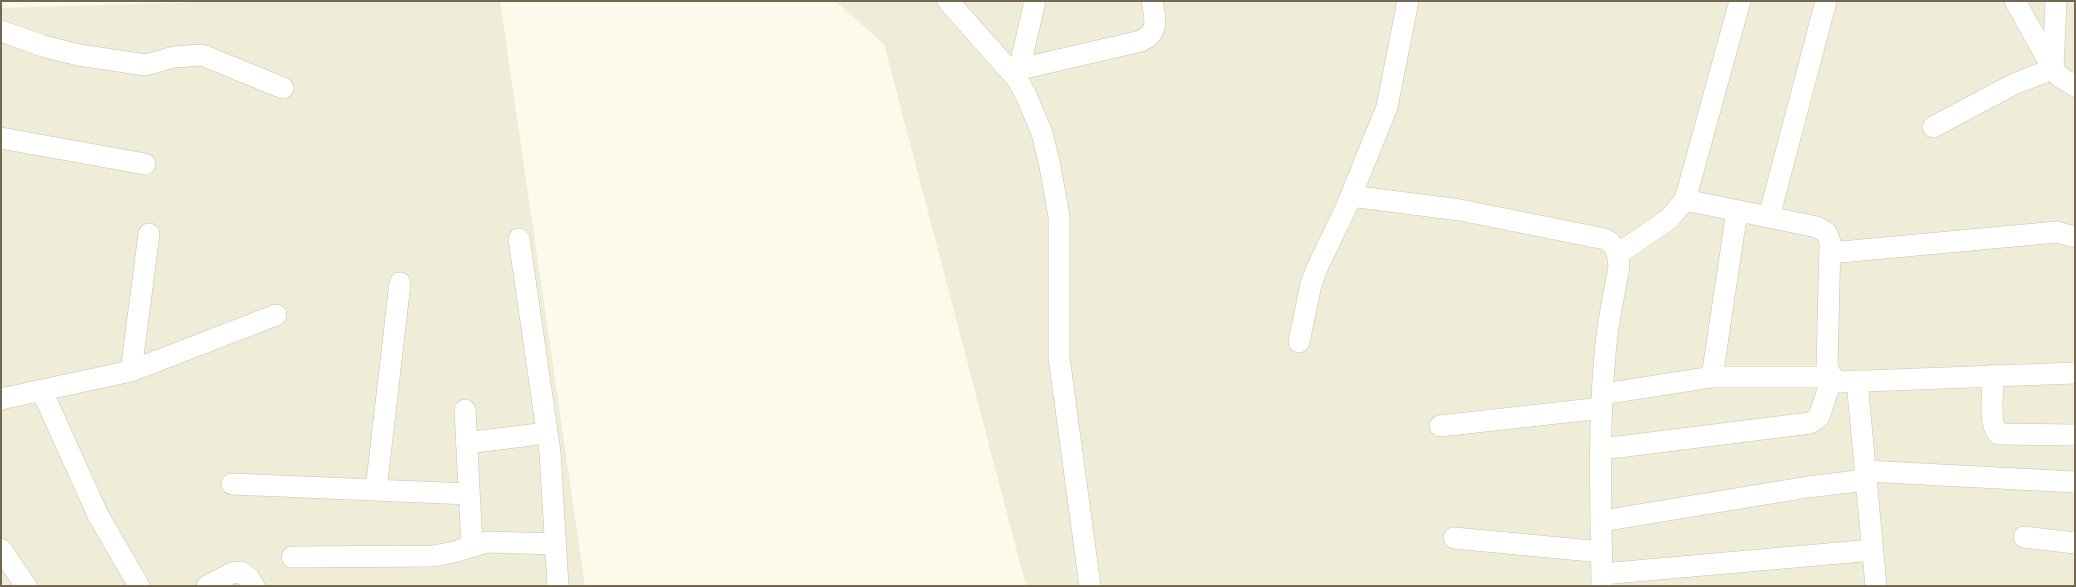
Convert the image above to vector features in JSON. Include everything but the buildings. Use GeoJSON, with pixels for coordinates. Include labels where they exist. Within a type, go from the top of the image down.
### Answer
{"type":"FeatureCollection","features":[{"type":"Feature","properties":{"kind":"street"},"geometry":{"type":"LineString","coordinates":[[948,1],[1019,74],[1042,133],[1050,166],[1059,216],[1059,357],[1090,586]]}},
{"type":"Feature","properties":{"kind":"street"},"geometry":{"type":"LineString","coordinates":[[1019,74],[1035,1]]}},
{"type":"Feature","properties":{"kind":"street"},"geometry":{"type":"LineString","coordinates":[[1019,74],[1141,41],[1149,37],[1154,29],[1155,20],[1152,1]]}},
{"type":"Feature","properties":{"kind":"street"},"geometry":{"type":"LineString","coordinates":[[1298,342],[1313,279],[1351,196],[1386,108],[1408,1]]}},
{"type":"Feature","properties":{"kind":"street"},"geometry":{"type":"LineString","coordinates":[[1618,254],[1669,219],[1680,209],[1685,200],[1740,1]]}},
{"type":"Feature","properties":{"kind":"street"},"geometry":{"type":"LineString","coordinates":[[1769,217],[1826,1]]}},
{"type":"Feature","properties":{"kind":"street"},"geometry":{"type":"LineString","coordinates":[[2015,1],[2053,69],[2060,77],[2075,86]]}},
{"type":"Feature","properties":{"kind":"street"},"geometry":{"type":"LineString","coordinates":[[2053,69],[2056,1]]}},
{"type":"Feature","properties":{"kind":"street"},"geometry":{"type":"LineString","coordinates":[[1,32],[43,46],[80,55],[146,65],[174,57],[202,55],[283,88]]}},
{"type":"Feature","properties":{"kind":"street"},"geometry":{"type":"LineString","coordinates":[[1934,126],[2014,84],[2053,69]]}},
{"type":"Feature","properties":{"kind":"street"},"geometry":{"type":"LineString","coordinates":[[1,138],[145,164]]}},
{"type":"Feature","properties":{"kind":"street"},"geometry":{"type":"LineString","coordinates":[[1351,196],[1475,213],[1605,239],[1613,244],[1618,254],[1619,267],[1605,352],[1602,449],[1602,580],[1872,550]]}},
{"type":"Feature","properties":{"kind":"street"},"geometry":{"type":"LineString","coordinates":[[1685,200],[1817,227],[1828,233],[1830,253],[1827,367],[1832,377],[1840,382],[2075,372]]}},
{"type":"Feature","properties":{"kind":"street"},"geometry":{"type":"LineString","coordinates":[[1712,377],[1737,211]]}},
{"type":"Feature","properties":{"kind":"street"},"geometry":{"type":"LineString","coordinates":[[1830,253],[2057,232],[2075,237]]}},
{"type":"Feature","properties":{"kind":"street"},"geometry":{"type":"LineString","coordinates":[[131,371],[149,234]]}},
{"type":"Feature","properties":{"kind":"street"},"geometry":{"type":"LineString","coordinates":[[518,238],[547,433],[558,586]]}},
{"type":"Feature","properties":{"kind":"street"},"geometry":{"type":"LineString","coordinates":[[376,490],[400,283]]}},
{"type":"Feature","properties":{"kind":"street"},"geometry":{"type":"LineString","coordinates":[[1,399],[131,371],[276,315]]}},
{"type":"Feature","properties":{"kind":"street"},"geometry":{"type":"LineString","coordinates":[[1994,376],[1992,422],[1994,430],[1998,434],[2075,435]]}},
{"type":"Feature","properties":{"kind":"street"},"geometry":{"type":"LineString","coordinates":[[1440,426],[1603,401],[1712,377],[1832,377]]}},
{"type":"Feature","properties":{"kind":"street"},"geometry":{"type":"LineString","coordinates":[[1602,449],[1810,423],[1819,417],[1832,377]]}},
{"type":"Feature","properties":{"kind":"street"},"geometry":{"type":"LineString","coordinates":[[1857,381],[1876,586]]}},
{"type":"Feature","properties":{"kind":"street"},"geometry":{"type":"LineString","coordinates":[[42,391],[98,515],[139,586]]}},
{"type":"Feature","properties":{"kind":"street"},"geometry":{"type":"LineString","coordinates":[[465,410],[472,546]]}},
{"type":"Feature","properties":{"kind":"street"},"geometry":{"type":"LineString","coordinates":[[466,443],[547,433]]}},
{"type":"Feature","properties":{"kind":"street"},"geometry":{"type":"LineString","coordinates":[[1602,522],[1808,487],[1866,475],[2075,482]]}},
{"type":"Feature","properties":{"kind":"street"},"geometry":{"type":"LineString","coordinates":[[232,484],[469,494]]}},
{"type":"Feature","properties":{"kind":"street"},"geometry":{"type":"LineString","coordinates":[[2024,537],[2075,543]]}},
{"type":"Feature","properties":{"kind":"street"},"geometry":{"type":"LineString","coordinates":[[1454,538],[1602,552]]}},
{"type":"Feature","properties":{"kind":"street"},"geometry":{"type":"LineString","coordinates":[[292,557],[434,556],[454,552],[487,542],[555,544]]}},
{"type":"Feature","properties":{"kind":"street"},"geometry":{"type":"LineString","coordinates":[[1,550],[26,586]]}},
{"type":"Feature","properties":{"kind":"street"},"geometry":{"type":"LineString","coordinates":[[207,586],[232,573],[241,572],[249,578],[254,586]]}},
{"type":"Feature","properties":{"kind":"shaded area"},"geometry":{"type":"Polygon","coordinates":[[[233,1],[500,1],[585,586],[1,586],[1,8],[233,1]]]}},
{"type":"Feature","properties":{"kind":"shaded area"},"geometry":{"type":"Polygon","coordinates":[[[835,1],[2075,1],[2075,586],[1026,586],[884,44],[835,1]]]}}]}
